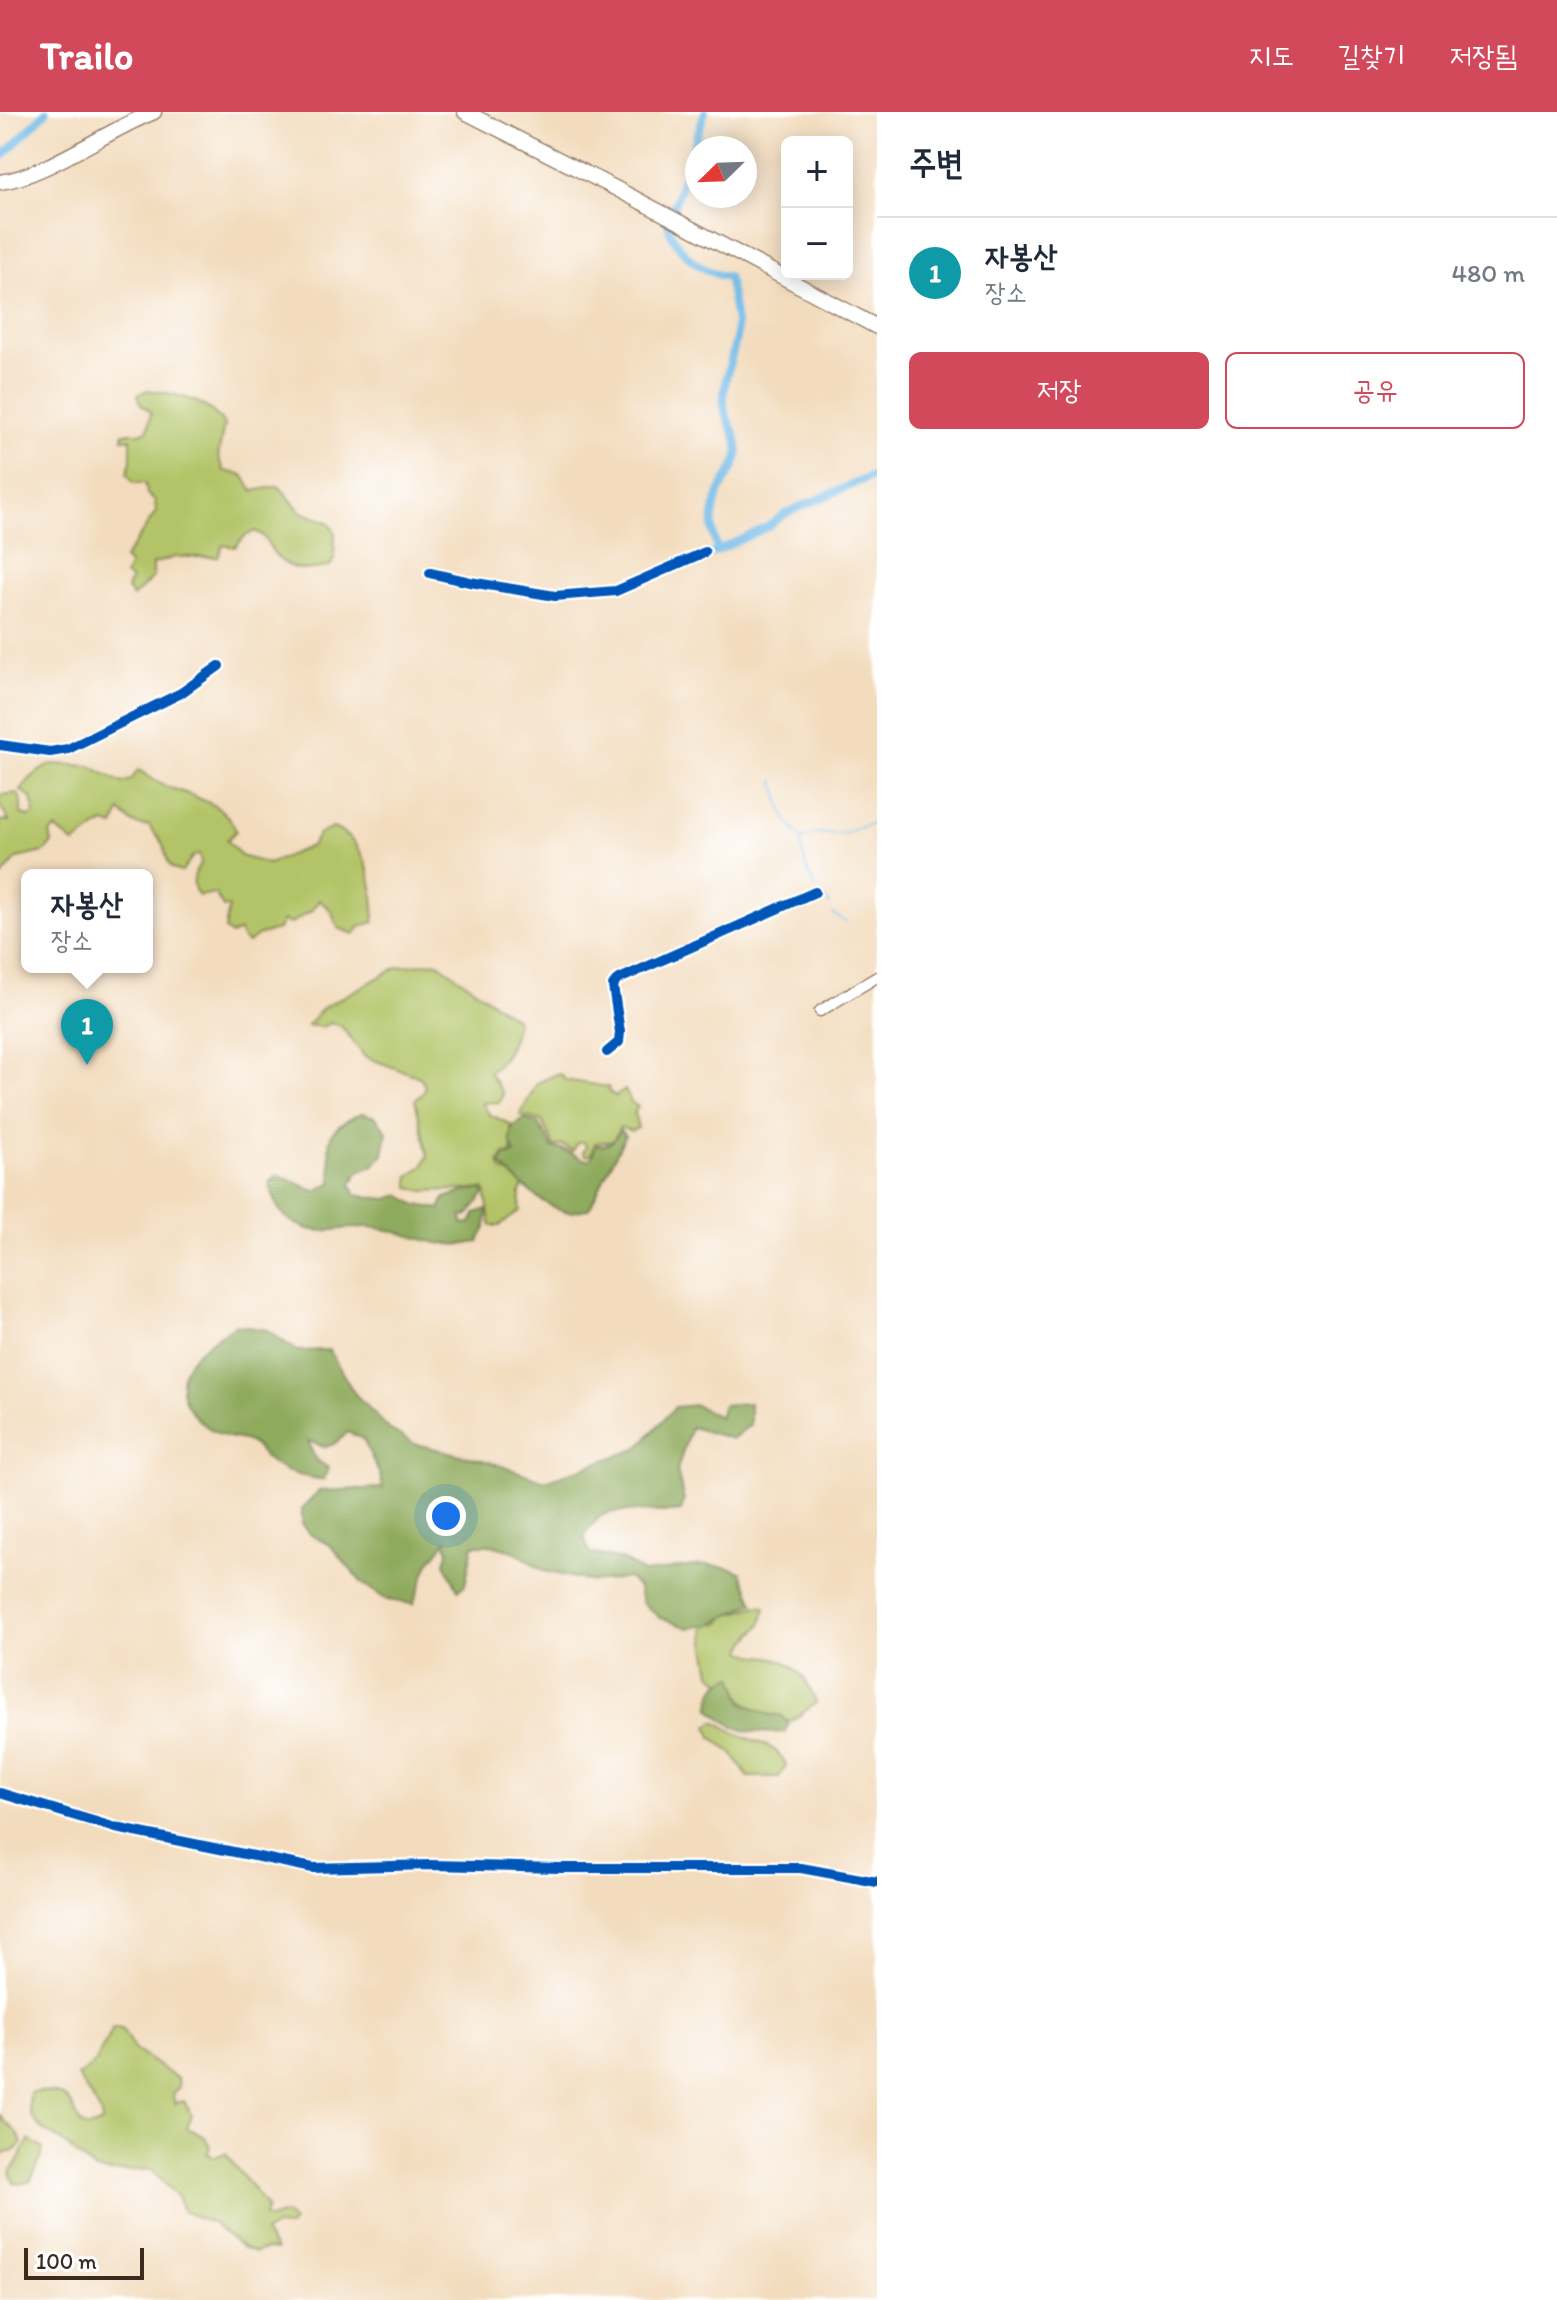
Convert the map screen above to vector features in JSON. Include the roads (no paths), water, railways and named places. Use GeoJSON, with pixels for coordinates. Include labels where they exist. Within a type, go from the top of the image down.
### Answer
{"type":"FeatureCollection","features":[{"type":"Feature","properties":{"kind":"main road"},"geometry":{"type":"LineString","coordinates":[[0,182],[19,178],[154,112]]}},
{"type":"Feature","properties":{"kind":"main road"},"geometry":{"type":"LineString","coordinates":[[465,112],[877,327]]}},
{"type":"Feature","properties":{"kind":"street"},"geometry":{"type":"LineString","coordinates":[[430,573],[555,596],[616,591],[705,552]]}},
{"type":"Feature","properties":{"kind":"street"},"geometry":{"type":"LineString","coordinates":[[0,745],[50,752],[68,749],[181,693],[219,666]]}},
{"type":"Feature","properties":{"kind":"street"},"geometry":{"type":"LineString","coordinates":[[607,1052],[619,1042],[613,986],[617,980],[815,892]]}},
{"type":"Feature","properties":{"kind":"street"},"geometry":{"type":"LineString","coordinates":[[820,1011],[877,977]]}},
{"type":"Feature","properties":{"kind":"street"},"geometry":{"type":"LineString","coordinates":[[0,1793],[116,1828],[313,1868],[431,1865],[801,1868],[877,1882]]}},
{"type":"Feature","properties":{"kind":"waterway"},"geometry":{"type":"LineString","coordinates":[[0,159],[46,112]]}},
{"type":"Feature","properties":{"kind":"waterway"},"geometry":{"type":"LineString","coordinates":[[705,112],[668,224],[676,243],[690,259],[708,271],[728,277],[734,308],[736,338],[726,380],[724,405],[738,452],[736,463],[715,505],[713,532],[718,550]]}},
{"type":"Feature","properties":{"kind":"waterway"},"geometry":{"type":"LineString","coordinates":[[711,554],[769,526],[786,513],[877,474]]}},
{"type":"Feature","properties":{"kind":"waterway"},"geometry":{"type":"LineString","coordinates":[[774,781],[785,818],[801,838]]}},
{"type":"Feature","properties":{"kind":"waterway"},"geometry":{"type":"LineString","coordinates":[[816,888],[805,864],[802,839],[815,833],[843,834],[877,821]]}},
{"type":"Feature","properties":{"kind":"waterway"},"geometry":{"type":"LineString","coordinates":[[820,893],[830,905]]}},
{"type":"Feature","properties":{"kind":"waterway"},"geometry":{"type":"LineString","coordinates":[[833,914],[846,922]]}},
{"type":"Feature","properties":{"kind":"place","name":"자봉산"},"geometry":{"type":"Point","coordinates":[87,1065]}}]}
